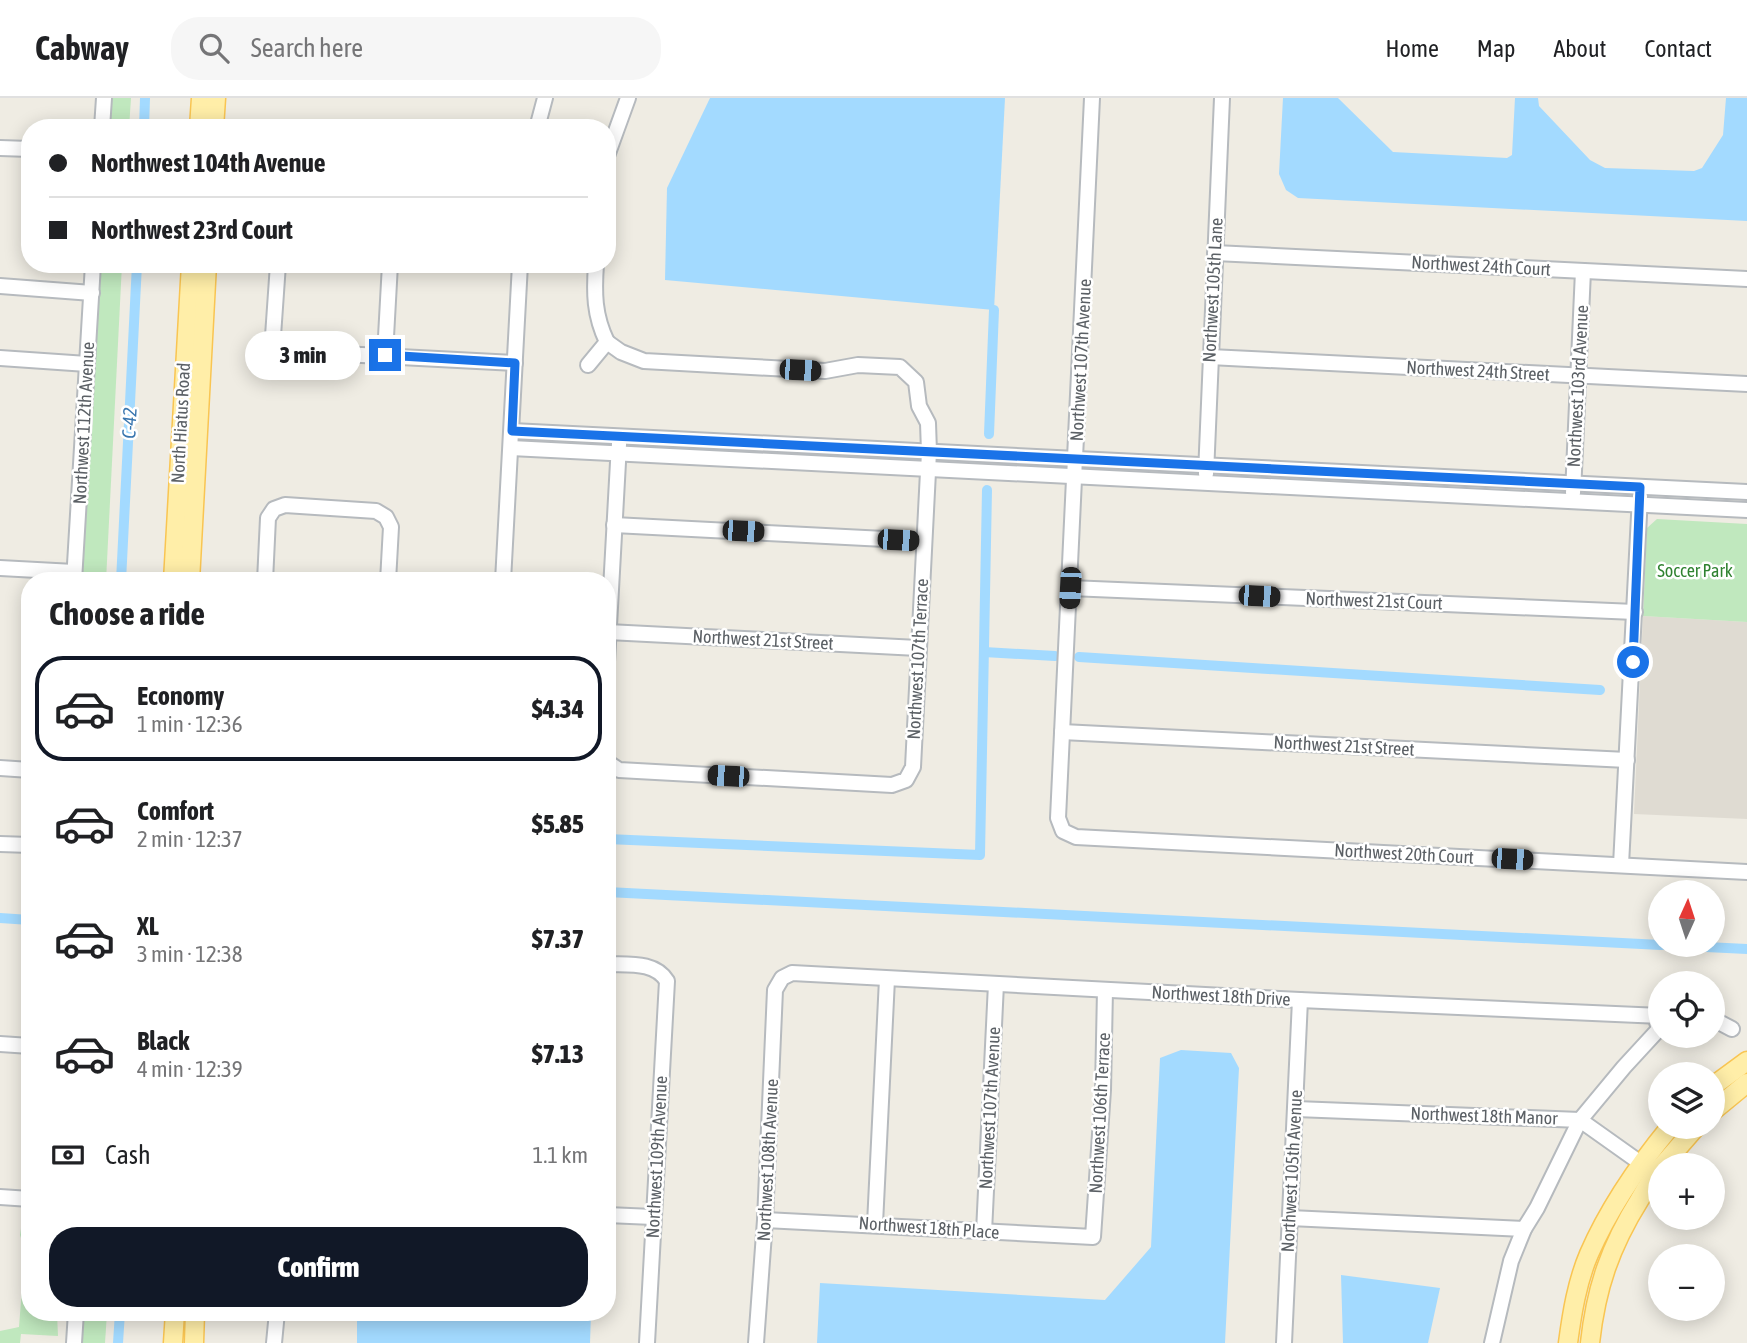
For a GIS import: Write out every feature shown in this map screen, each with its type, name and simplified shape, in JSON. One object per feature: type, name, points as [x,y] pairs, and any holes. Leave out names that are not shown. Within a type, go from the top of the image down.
[{"type":"main road","points":[[200,119],[201,98]]},
{"type":"main road","points":[[215,119],[216,98]]},
{"type":"main road","name":"North Hiatus Road","points":[[190,572],[188,446],[191,273]]},
{"type":"main road","name":"North Hiatus Road","points":[[174,572],[205,273]]},
{"type":"main road","points":[[1725,1078],[1747,1062]]},
{"type":"main road","points":[[1725,1101],[1747,1083]]},
{"type":"main road","points":[[1567,1343],[1588,1255],[1640,1163],[1660,1139]]},
{"type":"main road","points":[[1674,1153],[1686,1139]]},
{"type":"main road","points":[[1590,1343],[1598,1291],[1606,1262],[1626,1220],[1648,1187]]},
{"type":"main road","points":[[173,1343],[174,1321]]},
{"type":"main road","points":[[194,1343],[195,1321]]},
{"type":"street","points":[[103,119],[104,98]]},
{"type":"street","points":[[539,119],[545,98]]},
{"type":"street","points":[[616,131],[628,98]]},
{"type":"street","name":"Northwest 107th Avenue","points":[[1063,831],[1058,818],[1092,98]]},
{"type":"street","name":"Northwest 105th Lane","points":[[1205,482],[1222,98]]},
{"type":"street","points":[[0,148],[21,149]]},
{"type":"street","name":"Northwest 24th Court","points":[[1215,253],[1747,279]]},
{"type":"street","name":"Northwest 103rd Avenue","points":[[1572,501],[1583,271]]},
{"type":"street","name":"Northwest 112th Avenue","points":[[74,572],[93,273]]},
{"type":"street","points":[[278,273],[274,336],[276,346],[285,351],[515,363]]},
{"type":"street","points":[[385,355],[390,273]]},
{"type":"street","points":[[504,572],[520,273]]},
{"type":"street","points":[[588,365],[607,342],[598,324],[594,299],[595,273]]},
{"type":"street","points":[[0,286],[92,293]]},
{"type":"street","name":"Northwest 107th Terrace","points":[[607,342],[621,352],[644,361],[825,371],[858,365],[900,367],[916,382],[919,406],[928,423],[929,452],[913,767],[906,780],[892,785],[616,768]]},
{"type":"street","name":"Northwest 24th Street","points":[[1210,357],[1747,384]]},
{"type":"street","points":[[0,358],[87,364]]},
{"type":"street","points":[[512,431],[1747,492]]},
{"type":"street","points":[[611,572],[619,436]]},
{"type":"street","points":[[511,448],[1747,510]]},
{"type":"street","points":[[1622,865],[1640,487]]},
{"type":"street","points":[[265,572],[268,518],[274,509],[285,505],[376,511],[386,517],[391,527],[388,572]]},
{"type":"street","points":[[614,525],[924,541]]},
{"type":"street","points":[[0,568],[33,572]]},
{"type":"street","name":"Northwest 21st Court","points":[[1070,588],[1635,612]]},
{"type":"street","name":"Northwest 21st Street","points":[[616,632],[918,648]]},
{"type":"street","name":"Northwest 21st Street","points":[[1062,732],[1627,760]]},
{"type":"street","points":[[0,768],[21,769]]},
{"type":"street","name":"Northwest 20th Court","points":[[1063,831],[1076,837],[1747,872]]},
{"type":"street","points":[[0,844],[21,845]]},
{"type":"street","name":"Northwest 109th Avenue","points":[[616,965],[652,967],[662,972],[667,981],[647,1343]]},
{"type":"street","name":"Northwest 18th Drive","points":[[782,978],[792,973],[1648,1016]]},
{"type":"street","name":"Northwest 108th Avenue","points":[[756,1343],[765,1220],[775,990],[782,978]]},
{"type":"street","points":[[876,1224],[887,979]]},
{"type":"street","name":"Northwest 107th Avenue","points":[[984,1232],[996,984]]},
{"type":"street","name":"Northwest 106th Terrace","points":[[1093,1237],[1103,1090],[1105,990]]},
{"type":"street","name":"Northwest 105th Avenue","points":[[1284,1343],[1300,1000]]},
{"type":"street","points":[[1725,1025],[1732,1029]]},
{"type":"street","points":[[1492,1343],[1511,1261],[1580,1120],[1648,1041]]},
{"type":"street","points":[[0,1044],[21,1045]]},
{"type":"street","name":"Northwest 18th Manor","points":[[1296,1109],[1580,1120],[1640,1163],[1648,1165]]},
{"type":"street","points":[[0,1197],[21,1198]]},
{"type":"street","points":[[616,1215],[653,1217]]},
{"type":"street","points":[[1290,1218],[1524,1230]]},
{"type":"street","name":"Northwest 18th Place","points":[[765,1220],[1093,1237]]},
{"type":"street","points":[[74,1343],[75,1321]]},
{"type":"street","points":[[274,1343],[276,1321]]},
{"type":"shaded area","points":[[1643,616],[1747,622],[1747,819],[1634,814]]},
{"type":"green space","points":[[107,98],[131,98],[130,119],[106,119]]},
{"type":"green space","points":[[97,273],[122,273],[106,572],[81,572]]},
{"type":"green space","name":"Soccer Park","points":[[1657,519],[1747,524],[1747,622],[1643,616],[1647,528]]},
{"type":"green space","points":[[21,1301],[21,1321],[57,1321],[58,1336],[21,1334],[20,1343],[0,1343],[0,1331],[19,1327]]},
{"type":"green space","points":[[80,1321],[106,1321],[105,1343],[79,1343]]},
{"type":"water","points":[[710,98],[1005,98],[994,310],[665,280],[667,188]]},
{"type":"water","points":[[1283,98],[1338,98],[1393,152],[1507,158],[1512,155],[1515,98],[1538,98],[1539,106],[1590,160],[1605,168],[1694,171],[1702,168],[1723,135],[1726,98],[1747,98],[1747,221],[1298,198],[1286,190],[1279,174]]},
{"type":"water","points":[[1181,1050],[1231,1053],[1239,1068],[1225,1343],[817,1343],[820,1283],[1105,1300],[1151,1247],[1160,1058]]},
{"type":"water","points":[[1341,1275],[1440,1288],[1428,1343],[1343,1343]]},
{"type":"water","points":[[357,1321],[591,1321],[590,1343],[357,1343]]},
{"type":"waterway","name":"C-42","points":[[144,119],[145,98]]},
{"type":"waterway","name":"C-42","points":[[121,572],[137,273]]},
{"type":"waterway","points":[[989,434],[994,310]]},
{"type":"waterway","points":[[616,839],[980,855],[987,490]]},
{"type":"waterway","points":[[984,652],[1055,656]]},
{"type":"waterway","points":[[1079,657],[1600,690]]},
{"type":"waterway","points":[[616,892],[1648,944]]},
{"type":"waterway","points":[[0,918],[21,919]]},
{"type":"waterway","points":[[1726,948],[1747,949]]},
{"type":"waterway","name":"C-42","points":[[118,1343],[119,1321]]},
{"type":"route","points":[[385,355],[515,363],[512,431],[1640,487],[1633,662]]}]
